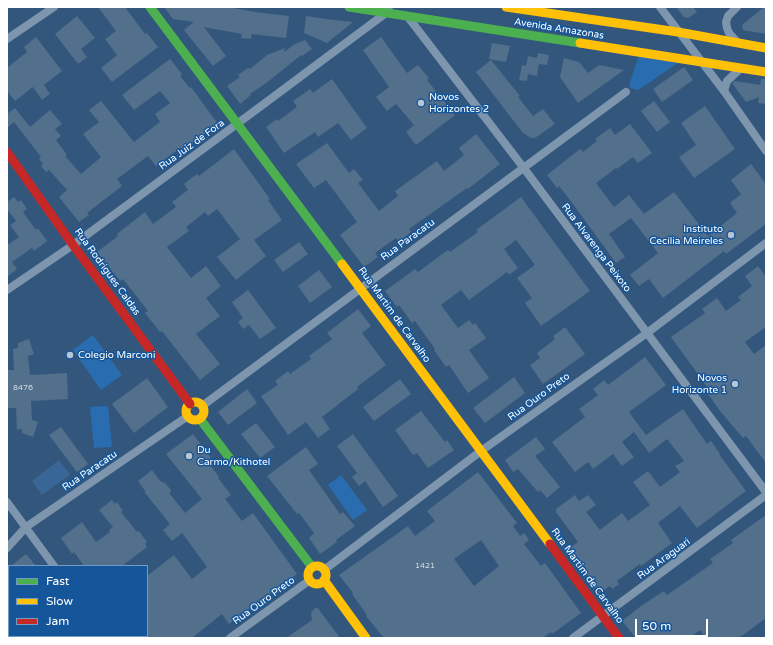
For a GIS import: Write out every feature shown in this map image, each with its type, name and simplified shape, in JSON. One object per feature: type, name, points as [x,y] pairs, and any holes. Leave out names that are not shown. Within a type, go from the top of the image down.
[{"type":"street","points":[[7,39],[54,7]]},
{"type":"street","name":"Rua Martim de Carvalho","points":[[150,7],[604,615],[619,638]]},
{"type":"street","name":"Avenida Amazonas","points":[[348,7],[388,10],[408,16],[766,72]]},
{"type":"street","name":"Avenida Amazonas","points":[[506,7],[678,32],[766,48]]},
{"type":"street","points":[[660,7],[724,91],[766,151]]},
{"type":"street","points":[[737,7],[728,16],[726,22],[727,28],[738,43]]},
{"type":"street","name":"Rua Juiz de Fora","points":[[7,290],[73,245],[238,124],[388,10]]},
{"type":"street","name":"Rua Alvarenga Peixoto","points":[[408,16],[766,492]]},
{"type":"street","points":[[724,91],[727,81],[740,69]]},
{"type":"street","name":"Rua Paracatu","points":[[202,406],[626,92]]},
{"type":"street","name":"Rua Rodrigues Caldas","points":[[7,152],[73,245],[190,404]]},
{"type":"street","name":"Rua Ouro Preto","points":[[324,570],[481,451],[647,332],[766,243]]},
{"type":"street","points":[[198,402],[202,406],[204,411],[200,419],[192,419],[188,416],[187,408],[190,404],[198,402]]},
{"type":"street","name":"Rua Paracatu","points":[[7,548],[26,527],[188,416]]},
{"type":"street","points":[[200,419],[312,567]]},
{"type":"street","name":"Rua Araguari","points":[[573,638],[766,496]]},
{"type":"street","points":[[7,502],[53,565]]},
{"type":"street","points":[[312,567],[320,566],[324,570],[326,575],[324,580]]},
{"type":"street","points":[[312,567],[309,572],[310,580],[316,583],[324,580]]},
{"type":"street","name":"Rua Ouro Preto","points":[[230,638],[310,580]]},
{"type":"street","points":[[324,580],[366,638]]},
{"type":"shaded area","points":[[639,56],[678,63],[638,90],[630,88],[630,82]]},
{"type":"shaded area","points":[[93,335],[122,375],[101,390],[73,350]]},
{"type":"shaded area","points":[[108,406],[112,447],[94,448],[90,407]]},
{"type":"shaded area","points":[[59,460],[70,475],[42,495],[32,481]]},
{"type":"shaded area","points":[[341,475],[367,510],[353,520],[328,485]]},
{"type":"building","points":[[98,7],[125,7],[145,34],[147,33],[158,47],[112,82],[101,68],[117,55],[105,39],[116,31]]},
{"type":"building","points":[[164,7],[228,7],[289,16],[286,38],[252,34],[251,39],[241,38],[242,34],[204,27],[226,56],[213,66],[184,30],[194,22],[173,19]]},
{"type":"building","points":[[676,7],[693,7],[697,12],[688,18],[684,17]]},
{"type":"building","points":[[766,7],[766,34],[743,30],[742,25]]},
{"type":"building","points":[[77,16],[95,38],[81,49],[87,57],[78,64],[55,34]]},
{"type":"building","points":[[306,16],[353,22],[327,43],[304,33]]},
{"type":"building","points":[[36,37],[62,71],[44,85],[50,94],[42,100],[33,87],[15,101],[7,91],[7,68],[27,52],[24,47]]},
{"type":"building","points":[[381,37],[407,73],[418,65],[429,78],[427,80],[455,115],[416,145],[406,132],[414,125],[396,104],[387,111],[376,97],[389,87],[363,50]]},
{"type":"building","points":[[305,40],[312,49],[302,56],[301,55],[269,81],[250,94],[251,95],[240,104],[227,86],[240,77],[238,75],[248,68],[250,69],[267,55],[285,48],[284,52],[295,44]]},
{"type":"building","points":[[492,43],[510,46],[506,62],[489,59]]},
{"type":"building","points":[[538,53],[549,55],[547,65],[539,64],[537,76],[528,74],[527,81],[519,80],[522,65],[526,66],[528,56],[537,58]]},
{"type":"building","points":[[564,58],[579,62],[588,73],[599,65],[624,70],[578,103],[560,77]]},
{"type":"building","points":[[170,59],[182,74],[180,76],[190,88],[191,87],[218,124],[182,151],[180,148],[156,166],[148,156],[117,179],[122,186],[87,213],[89,215],[79,222],[59,197],[67,190],[49,170],[46,172],[41,166],[43,164],[39,159],[41,157],[14,122],[7,128],[7,114],[15,108],[30,127],[50,110],[62,124],[55,129],[61,136],[56,140],[67,155],[65,156],[81,174],[101,157],[83,134],[99,122],[89,110],[101,101],[134,142],[160,122],[155,114],[170,103],[160,91],[134,110],[122,95]]},
{"type":"building","points":[[491,60],[520,96],[518,97],[533,116],[543,109],[555,124],[535,138],[531,138],[523,133],[476,72]]},
{"type":"building","points":[[684,67],[693,80],[662,102],[653,89]]},
{"type":"building","points":[[332,79],[367,128],[351,140],[338,123],[318,137],[315,132],[284,153],[266,127],[277,119],[278,121],[297,107],[293,101],[310,89],[313,93]]},
{"type":"building","points":[[761,79],[766,79],[766,104],[758,103],[759,97],[746,102],[732,83],[735,81],[760,85]]},
{"type":"building","points":[[654,101],[670,122],[657,132],[641,111]]},
{"type":"building","points":[[705,106],[735,149],[694,178],[679,157],[696,145],[681,123]]},
{"type":"building","points":[[630,124],[652,153],[638,163],[633,157],[596,183],[614,207],[629,195],[644,214],[674,192],[708,236],[737,213],[730,203],[741,194],[731,180],[751,164],[766,184],[766,224],[726,254],[724,251],[663,298],[649,279],[639,286],[630,275],[658,253],[631,218],[609,234],[625,257],[616,263],[570,200],[559,186],[557,188],[547,175],[580,149],[583,152],[597,141],[595,139],[610,128],[615,135]]},
{"type":"building","points":[[476,134],[500,164],[468,189],[467,188],[409,229],[411,232],[399,241],[396,238],[375,253],[378,257],[364,267],[340,235],[357,222],[326,180],[314,188],[296,164],[327,143],[349,173],[354,169],[363,180],[358,183],[379,211],[398,196],[395,191],[437,161],[444,171],[464,155],[459,148]]},
{"type":"building","points":[[234,149],[270,199],[268,200],[282,220],[254,240],[266,256],[236,280],[217,257],[240,239],[217,209],[208,216],[205,212],[186,227],[189,231],[167,247],[191,278],[206,266],[221,286],[206,298],[220,316],[196,334],[220,364],[200,380],[162,331],[160,332],[145,313],[148,311],[123,279],[120,281],[97,252],[145,212],[153,224],[176,207],[172,202],[188,190],[184,184],[197,174],[199,176]]},
{"type":"building","points":[[14,197],[18,202],[21,200],[27,209],[23,212],[36,230],[38,228],[47,241],[34,251],[32,248],[12,262],[17,269],[7,277],[7,245],[19,237],[10,225],[16,221],[7,209],[7,202]]},
{"type":"building","points":[[521,197],[590,291],[541,326],[525,303],[532,298],[517,278],[535,265],[516,240],[504,249],[518,268],[509,275],[507,272],[469,300],[461,290],[441,305],[458,328],[469,320],[473,325],[475,323],[486,338],[469,350],[489,378],[468,393],[449,365],[446,367],[415,321],[412,323],[399,305],[397,307],[385,291],[415,269],[418,272],[448,250],[450,252],[478,232],[476,230]]},
{"type":"building","points":[[299,242],[308,254],[283,272],[274,260]]},
{"type":"building","points":[[758,266],[766,277],[766,327],[745,342],[754,354],[766,345],[766,463],[746,436],[743,438],[720,411],[705,390],[708,388],[671,337],[705,313],[702,309],[717,298],[726,311],[741,300],[738,297],[752,286],[745,276]]},
{"type":"building","points":[[319,270],[332,287],[310,303],[298,286]]},
{"type":"building","points":[[248,290],[276,328],[260,339],[249,325],[243,329],[238,322],[243,318],[232,302]]},
{"type":"building","points":[[358,309],[371,326],[362,333],[386,365],[357,387],[358,389],[322,417],[330,429],[318,438],[306,422],[288,435],[261,396],[278,385],[275,381],[288,371],[290,374],[311,359],[309,356],[332,339],[327,333]]},
{"type":"building","points":[[565,327],[585,354],[543,384],[530,365],[540,358],[537,353],[555,339],[553,336]]},
{"type":"building","points":[[29,339],[34,354],[28,356],[30,375],[67,373],[68,399],[31,401],[32,420],[38,422],[33,437],[22,433],[22,429],[17,430],[16,408],[8,408],[7,392],[7,370],[14,370],[13,349],[18,348],[18,343]]},
{"type":"building","points":[[645,357],[666,385],[629,412],[646,435],[683,409],[707,444],[711,441],[746,491],[697,528],[680,506],[658,523],[672,543],[641,566],[640,564],[617,581],[619,584],[612,589],[610,586],[598,594],[590,583],[592,582],[567,550],[578,542],[556,512],[556,509],[575,495],[579,501],[588,495],[596,505],[586,512],[600,530],[622,513],[628,521],[650,505],[633,482],[648,471],[660,487],[680,472],[675,466],[684,461],[667,439],[649,453],[634,432],[622,442],[634,457],[622,466],[613,454],[593,469],[588,462],[575,472],[552,442],[585,417],[579,409],[598,395],[593,389],[604,380],[608,385]]},
{"type":"building","points":[[514,377],[525,393],[485,423],[473,408]]},
{"type":"building","points":[[147,378],[168,407],[134,433],[112,404]]},
{"type":"building","points":[[400,379],[411,394],[374,421],[363,407]]},
{"type":"building","points":[[247,389],[257,403],[228,425],[218,412]]},
{"type":"building","points":[[421,411],[445,442],[447,440],[454,450],[428,468],[417,453],[413,455],[395,430]]},
{"type":"building","points":[[256,423],[275,447],[260,458],[241,434]]},
{"type":"building","points":[[61,427],[88,464],[77,472],[49,435]]},
{"type":"building","points":[[193,434],[211,458],[207,461],[231,495],[225,499],[242,521],[253,513],[297,574],[229,624],[222,614],[192,638],[147,638],[148,575],[174,555],[192,579],[207,567],[182,533],[172,541],[163,530],[170,524],[145,493],[138,481],[152,470],[160,481],[165,483],[171,490],[170,494],[185,513],[202,499],[166,454]]},
{"type":"building","points":[[353,434],[398,496],[383,507],[365,481],[359,486],[352,477],[357,473],[337,446]]},
{"type":"building","points":[[536,437],[545,449],[535,456],[560,487],[547,498],[540,490],[538,492],[518,469],[513,472],[505,460]]},
{"type":"building","points":[[306,447],[318,464],[309,470],[340,514],[343,512],[355,526],[336,540],[337,542],[320,554],[309,538],[314,533],[267,476]]},
{"type":"building","points":[[478,472],[517,523],[513,526],[520,536],[524,533],[529,540],[524,544],[541,566],[545,563],[581,613],[552,634],[551,632],[543,638],[384,638],[366,616],[367,615],[352,594],[353,593],[339,575],[408,526],[415,536],[435,521],[427,511]],"holes":[[[481,540],[499,566],[474,586],[454,559]]]},
{"type":"building","points":[[112,500],[115,504],[117,502],[123,511],[121,512],[147,542],[145,544],[147,547],[123,565],[83,565],[74,552],[72,554],[61,538],[82,522],[96,542],[110,532],[109,530],[113,527],[99,510]]},
{"type":"building","points":[[766,515],[766,618],[739,638],[706,638],[700,630],[689,638],[636,638],[622,621],[664,591],[667,595],[713,563],[710,559],[733,543],[731,540]]},
{"type":"building","points":[[26,554],[35,565],[12,565]]},
{"type":"building","points":[[317,607],[340,638],[286,638],[312,620],[311,613]]},
{"type":"traffic: fast","points":[[150,7],[342,264]]},
{"type":"traffic: fast","points":[[349,7],[580,43]]},
{"type":"traffic: fast","points":[[200,419],[312,567]]},
{"type":"traffic: slow","points":[[506,7],[678,32],[766,48]]},
{"type":"traffic: slow","points":[[580,43],[766,72]]},
{"type":"traffic: slow","points":[[342,264],[550,544]]},
{"type":"traffic: slow","points":[[195,402],[201,405],[204,411],[201,417],[195,420],[189,417],[186,411],[189,405],[195,402]]},
{"type":"traffic: slow","points":[[317,566],[323,569],[326,575],[323,581],[317,584],[311,581],[308,575],[311,569],[317,566]]},
{"type":"traffic: slow","points":[[324,580],[366,638]]},
{"type":"traffic: jam","points":[[7,152],[73,245],[190,404]]},
{"type":"traffic: jam","points":[[550,544],[619,638]]},
{"type":"place","name":"Novos Horizontes 2","points":[[421,103]]},
{"type":"place","name":"Instituto Cecília Meireles","points":[[731,235]]},
{"type":"place","name":"Colegio Marconi","points":[[70,355]]},
{"type":"place","name":"Novos Horizonte 1","points":[[735,384]]},
{"type":"place","name":"Du Carmo/Kithotel","points":[[189,456]]}]
